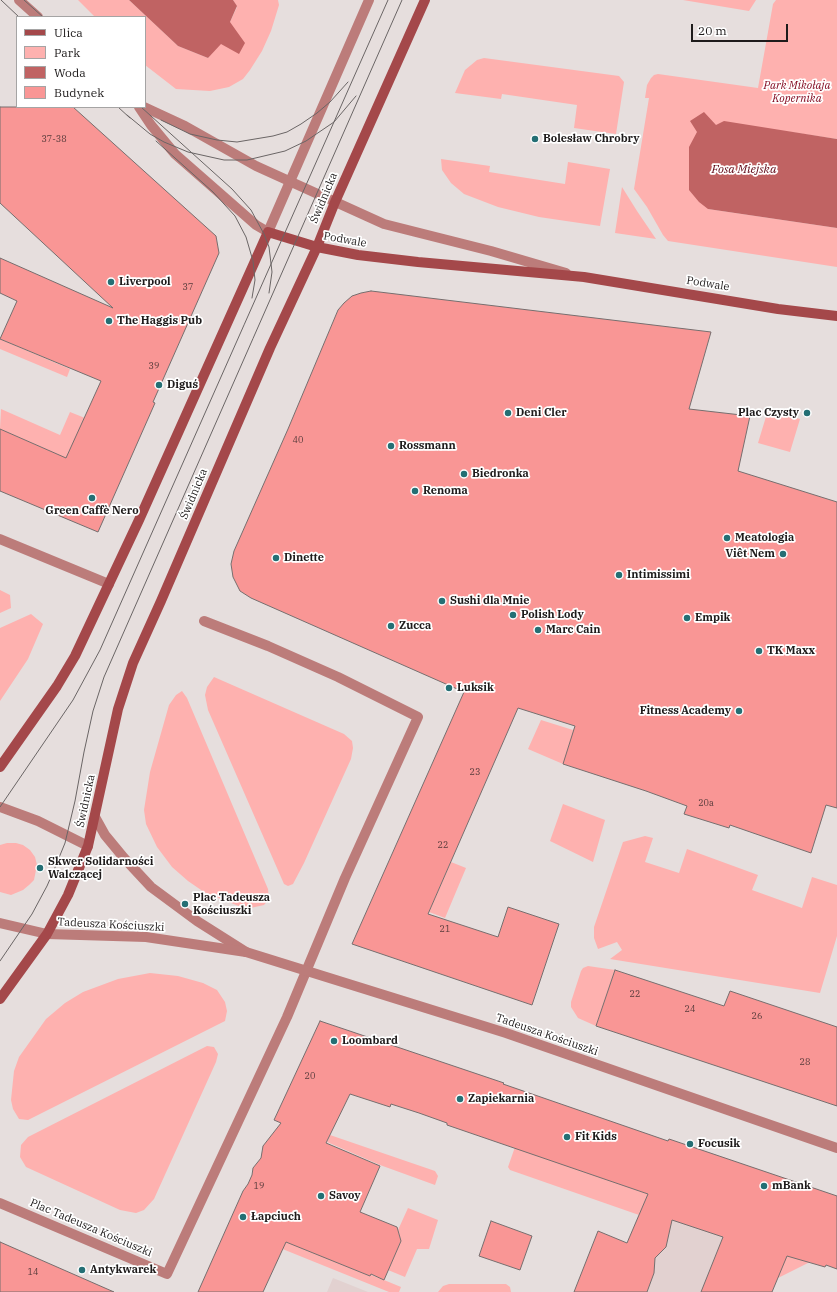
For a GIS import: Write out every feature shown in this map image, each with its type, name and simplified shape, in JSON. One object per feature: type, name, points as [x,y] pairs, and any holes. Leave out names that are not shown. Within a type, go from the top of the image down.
[{"type":"main road","name":"Świdnicka","points":[[0,999],[47,934],[68,895],[88,846],[117,716],[124,688],[133,663],[268,353],[317,247],[335,202],[424,0]]},
{"type":"main road","name":"Podwale","points":[[268,232],[317,247],[358,255],[576,276],[763,305],[778,309],[837,316]]},
{"type":"main road","points":[[0,767],[57,686],[75,656],[139,520],[268,232]]},
{"type":"street","points":[[19,0],[37,16]]},
{"type":"street","points":[[268,232],[369,0]]},
{"type":"street","name":"Podwale","points":[[140,108],[151,125],[175,154],[256,225],[268,232]]},
{"type":"street","name":"Podwale","points":[[146,108],[185,126],[256,166],[384,224],[491,251],[576,276]]},
{"type":"street","points":[[0,538],[109,584]]},
{"type":"street","name":"Plac Tadeusza Kościuszki","points":[[0,1203],[167,1274],[287,1017],[345,878],[418,717],[331,674],[268,646],[204,621]]},
{"type":"street","points":[[0,807],[38,821],[88,846]]},
{"type":"street","name":"Tadeusza Kościuszki","points":[[95,817],[110,841],[151,888],[197,921],[246,952]]},
{"type":"street","name":"Tadeusza Kościuszki","points":[[0,923],[47,934],[146,937],[246,952],[506,1033],[837,1148]]},
{"type":"shaded area","points":[[669,1139],[788,1180],[745,1292],[607,1292]]},
{"type":"shaded area","points":[[333,1278],[368,1292],[327,1292]]},
{"type":"green space","points":[[78,0],[129,0],[178,46],[208,58],[230,22],[237,7],[233,0],[278,0],[279,5],[271,31],[262,51],[243,79],[229,87],[210,91],[176,89],[146,66],[146,16],[94,16]]},
{"type":"green space","points":[[683,0],[756,0],[749,11]]},
{"type":"green space","name":"Park Mikołaja Kopernika","points":[[776,0],[837,0],[837,139],[790,132],[716,125],[697,132],[708,209],[837,228],[837,267],[668,241],[634,189],[649,98],[645,98],[647,85],[651,78],[658,74],[758,88],[773,4]]},
{"type":"green space","points":[[484,58],[619,76],[624,82],[616,134],[574,128],[577,105],[502,94],[501,99],[455,93],[465,70],[477,60]]},
{"type":"green space","points":[[441,159],[490,166],[489,172],[565,184],[568,162],[610,169],[600,226],[539,217],[498,207],[464,194],[451,183],[442,170]]},
{"type":"green space","points":[[622,187],[637,211],[656,239],[615,233]]},
{"type":"green space","points":[[0,339],[70,369],[67,377],[0,349]]},
{"type":"green space","points":[[1,409],[60,435],[70,412],[85,418],[70,464],[50,451],[0,429]]},
{"type":"green space","points":[[768,410],[800,419],[790,452],[758,443]]},
{"type":"green space","points":[[0,590],[10,595],[11,608],[0,613]]},
{"type":"green space","points":[[31,614],[43,624],[28,659],[0,701],[0,628]]},
{"type":"green space","points":[[214,677],[344,734],[352,741],[353,748],[351,759],[304,863],[293,884],[288,886],[284,884],[208,710],[205,695],[207,687]]},
{"type":"green space","points":[[182,691],[187,698],[268,889],[269,899],[264,905],[246,909],[204,892],[172,867],[157,847],[146,824],[144,810],[150,772],[169,705],[176,695]]},
{"type":"green space","points":[[541,720],[573,730],[575,726],[826,805],[820,825],[563,764],[528,749]]},
{"type":"green space","points":[[563,804],[605,820],[593,862],[550,841]]},
{"type":"green space","points":[[645,836],[653,838],[645,862],[679,873],[687,849],[758,875],[752,890],[802,908],[812,877],[837,885],[837,936],[820,993],[610,959],[622,950],[617,942],[598,949],[594,938],[594,927],[623,842]]},
{"type":"green space","points":[[7,843],[23,845],[30,850],[35,857],[37,865],[34,880],[23,890],[11,895],[0,892],[0,845]]},
{"type":"green space","points":[[451,862],[466,868],[445,918],[429,912]]},
{"type":"green space","points":[[588,966],[615,970],[596,1026],[578,1018],[571,1007],[571,1002],[581,971],[583,968]]},
{"type":"green space","points":[[150,973],[178,976],[203,983],[217,990],[225,1002],[227,1011],[225,1021],[28,1120],[19,1119],[13,1109],[11,1100],[14,1071],[19,1057],[46,1019],[65,1003],[83,992],[118,979]]},
{"type":"green space","points":[[207,1046],[214,1047],[218,1054],[216,1062],[154,1199],[144,1210],[136,1213],[120,1210],[26,1167],[20,1157],[21,1145],[28,1137]]},
{"type":"green space","points":[[330,1135],[435,1171],[438,1176],[435,1185],[380,1165],[327,1142]]},
{"type":"green space","points":[[515,1147],[648,1194],[639,1215],[510,1170],[508,1167]]},
{"type":"green space","points":[[408,1208],[438,1220],[429,1249],[417,1249],[405,1277],[388,1270],[401,1241],[398,1230]]},
{"type":"green space","points":[[283,1240],[370,1276],[371,1275],[401,1287],[399,1292],[389,1292],[280,1248]]},
{"type":"green space","points":[[767,1246],[810,1262],[778,1278]]},
{"type":"green space","points":[[449,1284],[506,1284],[510,1287],[511,1292],[438,1292],[443,1286]]},
{"type":"water","points":[[129,0],[233,0],[237,6],[230,22],[245,43],[239,54],[221,44],[208,58],[178,46]]},
{"type":"water","name":"Fosa Miejska","points":[[704,112],[716,125],[724,121],[837,139],[837,228],[708,209],[699,202],[689,190],[689,147],[697,132],[690,121]]},
{"type":"building","points":[[0,107],[74,108],[216,236],[219,253],[153,402],[155,403],[98,532],[0,491],[0,429],[66,458],[101,381],[0,339],[17,301],[0,293],[0,258],[113,308],[0,203]]},
{"type":"building","points":[[371,291],[711,332],[689,409],[750,416],[738,471],[837,502],[837,808],[826,805],[811,853],[730,825],[729,828],[684,814],[687,806],[563,764],[575,726],[518,708],[428,914],[498,937],[508,907],[559,924],[532,1005],[352,944],[464,692],[251,598],[240,591],[233,577],[231,564],[234,551],[288,429],[338,310],[352,296]]},
{"type":"building","points":[[615,970],[724,1006],[730,991],[837,1027],[837,1106],[596,1026]]},
{"type":"building","points":[[320,1021],[504,1083],[503,1084],[668,1141],[669,1139],[837,1196],[837,1269],[787,1256],[772,1292],[701,1292],[723,1237],[672,1220],[666,1247],[655,1258],[654,1273],[647,1292],[574,1292],[598,1231],[627,1243],[648,1194],[447,1125],[447,1123],[419,1113],[391,1104],[390,1107],[350,1094],[326,1143],[380,1166],[360,1212],[397,1227],[401,1241],[384,1280],[371,1274],[370,1276],[286,1242],[263,1292],[198,1292],[243,1191],[252,1175],[253,1168],[261,1158],[263,1146],[281,1123],[274,1120]]},
{"type":"building","points":[[491,1221],[532,1236],[520,1270],[479,1256]]},
{"type":"building","points":[[0,1242],[114,1292],[0,1292]]},
{"type":"tram line","points":[[1,0],[18,16]]},
{"type":"tram line","points":[[24,0],[42,16]]},
{"type":"tram line","points":[[0,807],[73,700],[100,650],[388,0]]},
{"type":"tram line","points":[[0,961],[32,914],[54,870],[65,843],[93,711],[104,677],[402,0]]},
{"type":"tram line","points":[[161,120],[190,134],[217,140],[237,142],[273,136],[287,132],[317,113],[330,102],[348,82]]},
{"type":"tram line","points":[[127,115],[150,134],[164,142],[188,152],[224,160],[247,160],[285,151],[306,141],[334,122],[356,96]]},
{"type":"tram line","points":[[119,108],[130,118]]},
{"type":"tram line","points":[[142,108],[232,189],[251,210],[269,247],[272,272],[269,293]]},
{"type":"tram line","points":[[156,141],[213,192],[235,216],[246,237],[253,261],[255,280],[252,298]]},
{"type":"place","name":"Bolesław Chrobry","points":[[535,139]]},
{"type":"place","name":"Liverpool","points":[[111,282]]},
{"type":"place","name":"The Haggis Pub","points":[[109,321]]},
{"type":"place","name":"Diguś","points":[[159,385]]},
{"type":"place","name":"Deni Cler","points":[[508,413]]},
{"type":"place","name":"Plac Czysty","points":[[807,413]]},
{"type":"place","name":"Rossmann","points":[[391,446]]},
{"type":"place","name":"Biedronka","points":[[464,474]]},
{"type":"place","name":"Renoma","points":[[415,491]]},
{"type":"place","name":"Green Caffè Nero","points":[[92,498]]},
{"type":"place","name":"Meatologia","points":[[727,538]]},
{"type":"place","name":"Viêt Nem","points":[[783,554]]},
{"type":"place","name":"Dinette","points":[[276,558]]},
{"type":"place","name":"Intimissimi","points":[[619,575]]},
{"type":"place","name":"Sushi dla Mnie","points":[[442,601]]},
{"type":"place","name":"Polish Lody","points":[[513,615]]},
{"type":"place","name":"Empik","points":[[687,618]]},
{"type":"place","name":"Zucca","points":[[391,626]]},
{"type":"place","name":"Marc Cain","points":[[538,630]]},
{"type":"place","name":"TK Maxx","points":[[759,651]]},
{"type":"place","name":"Luksik","points":[[449,688]]},
{"type":"place","name":"Fitness Academy","points":[[739,711]]},
{"type":"place","name":"Skwer Solidarności Walczącej","points":[[40,868]]},
{"type":"place","name":"Plac Tadeusza Kościuszki","points":[[185,904]]},
{"type":"place","name":"Loombard","points":[[334,1041]]},
{"type":"place","name":"Zapiekarnia","points":[[460,1099]]},
{"type":"place","name":"Fit Kids","points":[[567,1137]]},
{"type":"place","name":"Focusik","points":[[690,1144]]},
{"type":"place","name":"mBank","points":[[764,1186]]},
{"type":"place","name":"Savoy","points":[[321,1196]]},
{"type":"place","name":"Łapciuch","points":[[243,1217]]},
{"type":"place","name":"Antykwarek","points":[[82,1270]]}]
